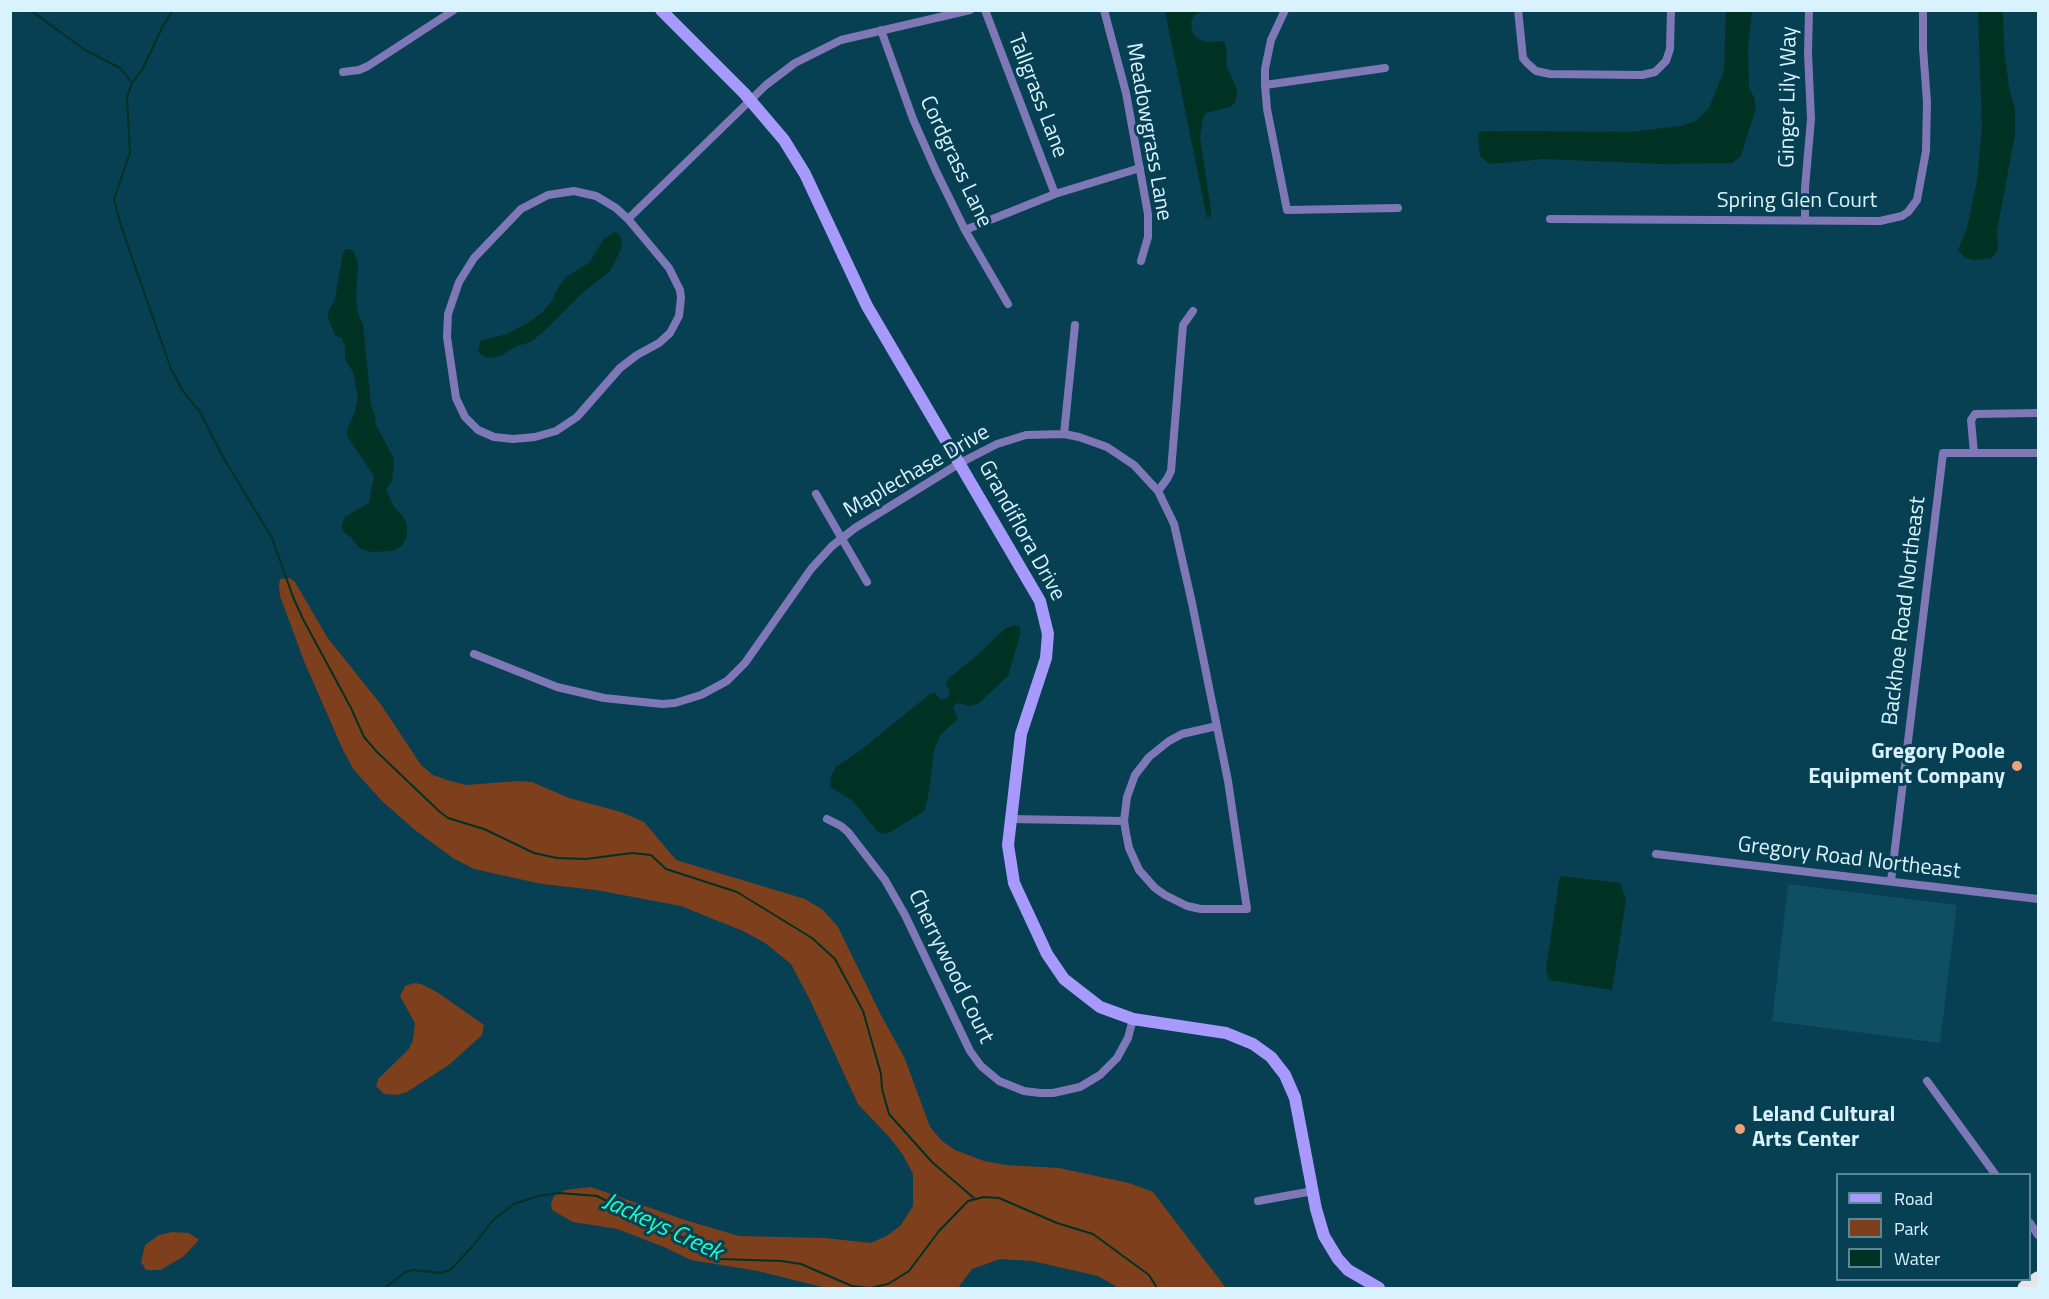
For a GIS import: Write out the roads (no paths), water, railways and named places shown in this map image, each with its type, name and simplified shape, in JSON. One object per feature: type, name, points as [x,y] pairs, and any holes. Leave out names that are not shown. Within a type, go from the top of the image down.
[{"type":"highway","points":[[2025,1288],[2038,1279]]},
{"type":"street","points":[[343,72],[368,66],[454,10]]},
{"type":"street","name":"Grandiflora Drive","points":[[661,10],[751,99],[774,126],[796,159],[867,306],[1036,592],[1048,634],[1046,658],[1021,735],[1008,845],[1014,882],[1052,961],[1064,979],[1087,999],[1107,1010],[1133,1019],[1226,1033],[1253,1044],[1271,1058],[1285,1075],[1295,1098],[1319,1222],[1331,1249],[1348,1269],[1374,1288]]},
{"type":"street","points":[[628,219],[751,99],[781,73],[809,54],[841,40],[970,10]]},
{"type":"street","name":"Tallgrass Lane","points":[[985,10],[1055,194]]},
{"type":"street","name":"Meadowgrass Lane","points":[[1104,10],[1126,93],[1149,225],[1141,261]]},
{"type":"street","points":[[1286,10],[1271,40],[1265,69],[1265,85],[1267,109],[1287,210],[1398,208]]},
{"type":"street","points":[[1518,10],[1523,58],[1536,71],[1550,74],[1642,75],[1655,72],[1666,61],[1670,49],[1671,10]]},
{"type":"street","name":"Ginger Lily Way","points":[[1805,220],[1805,188],[1811,119],[1809,10]]},
{"type":"street","name":"Spring Glen Court","points":[[1550,219],[1887,221],[1908,212],[1917,200],[1923,174],[1927,136],[1923,10]]},
{"type":"street","name":"Cordgrass Lane","points":[[881,30],[913,119],[936,171],[965,230],[1008,304]]},
{"type":"street","points":[[1265,85],[1385,68]]},
{"type":"street","points":[[965,230],[1055,194],[1140,168]]},
{"type":"street","points":[[574,191],[596,196],[616,208],[628,219],[669,268],[680,290],[681,306],[675,326],[659,343],[620,368],[581,413],[556,431],[535,437],[513,439],[494,437],[478,430],[465,417],[456,398],[446,326],[453,297],[474,258],[520,209],[548,195],[574,191]]},
{"type":"street","points":[[1158,491],[1171,471],[1184,325],[1192,311]]},
{"type":"street","points":[[1064,434],[1075,325]]},
{"type":"street","points":[[2038,413],[1975,414],[1971,420],[1974,453],[2038,453]]},
{"type":"street","name":"Maplechase Drive","points":[[474,654],[557,687],[585,695],[649,704],[689,700],[715,688],[736,673],[754,652],[821,557],[865,520],[988,448],[1011,439],[1039,434],[1064,434],[1095,442],[1134,465],[1158,491],[1174,524],[1228,781],[1247,909],[1201,909],[1187,906],[1165,895],[1146,879],[1134,860],[1127,841],[1124,821]]},
{"type":"street","name":"Backhoe Road Northeast","points":[[1891,881],[1942,453],[1974,453]]},
{"type":"street","points":[[816,494],[867,582]]},
{"type":"street","points":[[1010,819],[1124,821],[1130,786],[1149,757],[1163,744],[1182,734],[1216,726]]},
{"type":"street","name":"Cherrywood Court","points":[[827,819],[848,832],[885,880],[905,915],[970,1051],[981,1066],[999,1081],[1024,1091],[1040,1093],[1053,1093],[1080,1087],[1100,1075],[1117,1058],[1128,1038],[1133,1019]]},
{"type":"street","name":"Gregory Road Northeast","points":[[1656,854],[2038,899]]},
{"type":"street","points":[[1927,1081],[1994,1173]]},
{"type":"street","points":[[1258,1201],[1313,1191]]},
{"type":"water","points":[[1165,11],[1204,11],[1194,15],[1191,22],[1193,34],[1207,42],[1224,41],[1227,52],[1226,65],[1236,87],[1235,102],[1230,107],[1206,113],[1203,118],[1200,137],[1211,211],[1211,216],[1207,218]]},
{"type":"water","points":[[1726,11],[1752,11],[1748,48],[1749,88],[1756,107],[1741,156],[1732,163],[1666,164],[1543,159],[1490,164],[1480,156],[1478,135],[1481,131],[1629,132],[1681,126],[1696,121],[1709,108],[1724,71]]},
{"type":"water","points":[[1978,11],[2003,11],[2004,48],[2009,88],[2015,108],[2015,134],[1997,231],[1998,250],[1992,258],[1975,260],[1965,258],[1958,250],[1967,228],[1977,181],[1982,128]]},
{"type":"water","points":[[614,232],[619,234],[622,241],[621,249],[610,271],[581,294],[544,331],[531,342],[517,346],[502,355],[492,358],[485,357],[478,352],[480,341],[507,334],[542,313],[566,277],[589,263],[604,239]]},
{"type":"water","points":[[346,249],[354,252],[358,264],[356,296],[358,314],[363,324],[371,405],[376,425],[394,459],[392,481],[386,489],[394,507],[403,516],[407,525],[407,536],[402,546],[393,551],[370,552],[359,548],[351,537],[344,533],[342,525],[345,517],[369,503],[374,476],[347,436],[358,397],[353,372],[345,360],[342,338],[335,335],[328,318],[328,312],[335,299],[343,253]]},
{"type":"water","points":[[1016,625],[1020,627],[1020,635],[1008,676],[979,703],[971,706],[956,703],[953,708],[958,719],[940,735],[934,751],[925,810],[891,832],[885,834],[878,832],[852,800],[830,787],[831,776],[836,767],[930,694],[935,693],[940,699],[947,699],[950,693],[946,684],[949,678],[1006,628]]},
{"type":"water","points":[[1560,876],[1620,883],[1626,899],[1612,990],[1549,980],[1546,968]]},
{"type":"waterway","points":[[30,10],[85,50],[120,68],[132,83]]},
{"type":"waterway","points":[[173,10],[142,70],[132,83],[127,97],[130,153],[114,199],[121,226],[171,369],[183,391],[200,412],[223,457],[272,538],[303,619],[364,737],[448,818],[484,829],[534,853],[557,858],[586,859],[632,853],[651,855],[666,869],[737,892],[812,938],[835,959],[863,1011],[881,1074],[882,1089],[889,1114],[932,1162],[975,1199]]},
{"type":"waterway","name":"Jackeys Creek","points":[[385,1288],[405,1272],[413,1270],[441,1273],[450,1270],[493,1220],[514,1204],[538,1196],[559,1193],[597,1196],[657,1227],[684,1238],[720,1259],[801,1264],[852,1286],[870,1288],[888,1284],[909,1271],[939,1231],[968,1201],[984,1197],[999,1198],[1057,1223],[1093,1234],[1149,1275],[1157,1288]]},
{"type":"place","name":"Gregory Poole Equipment Company","points":[[2017,766]]},
{"type":"place","name":"Leland Cultural Arts Center","points":[[1740,1129]]}]
